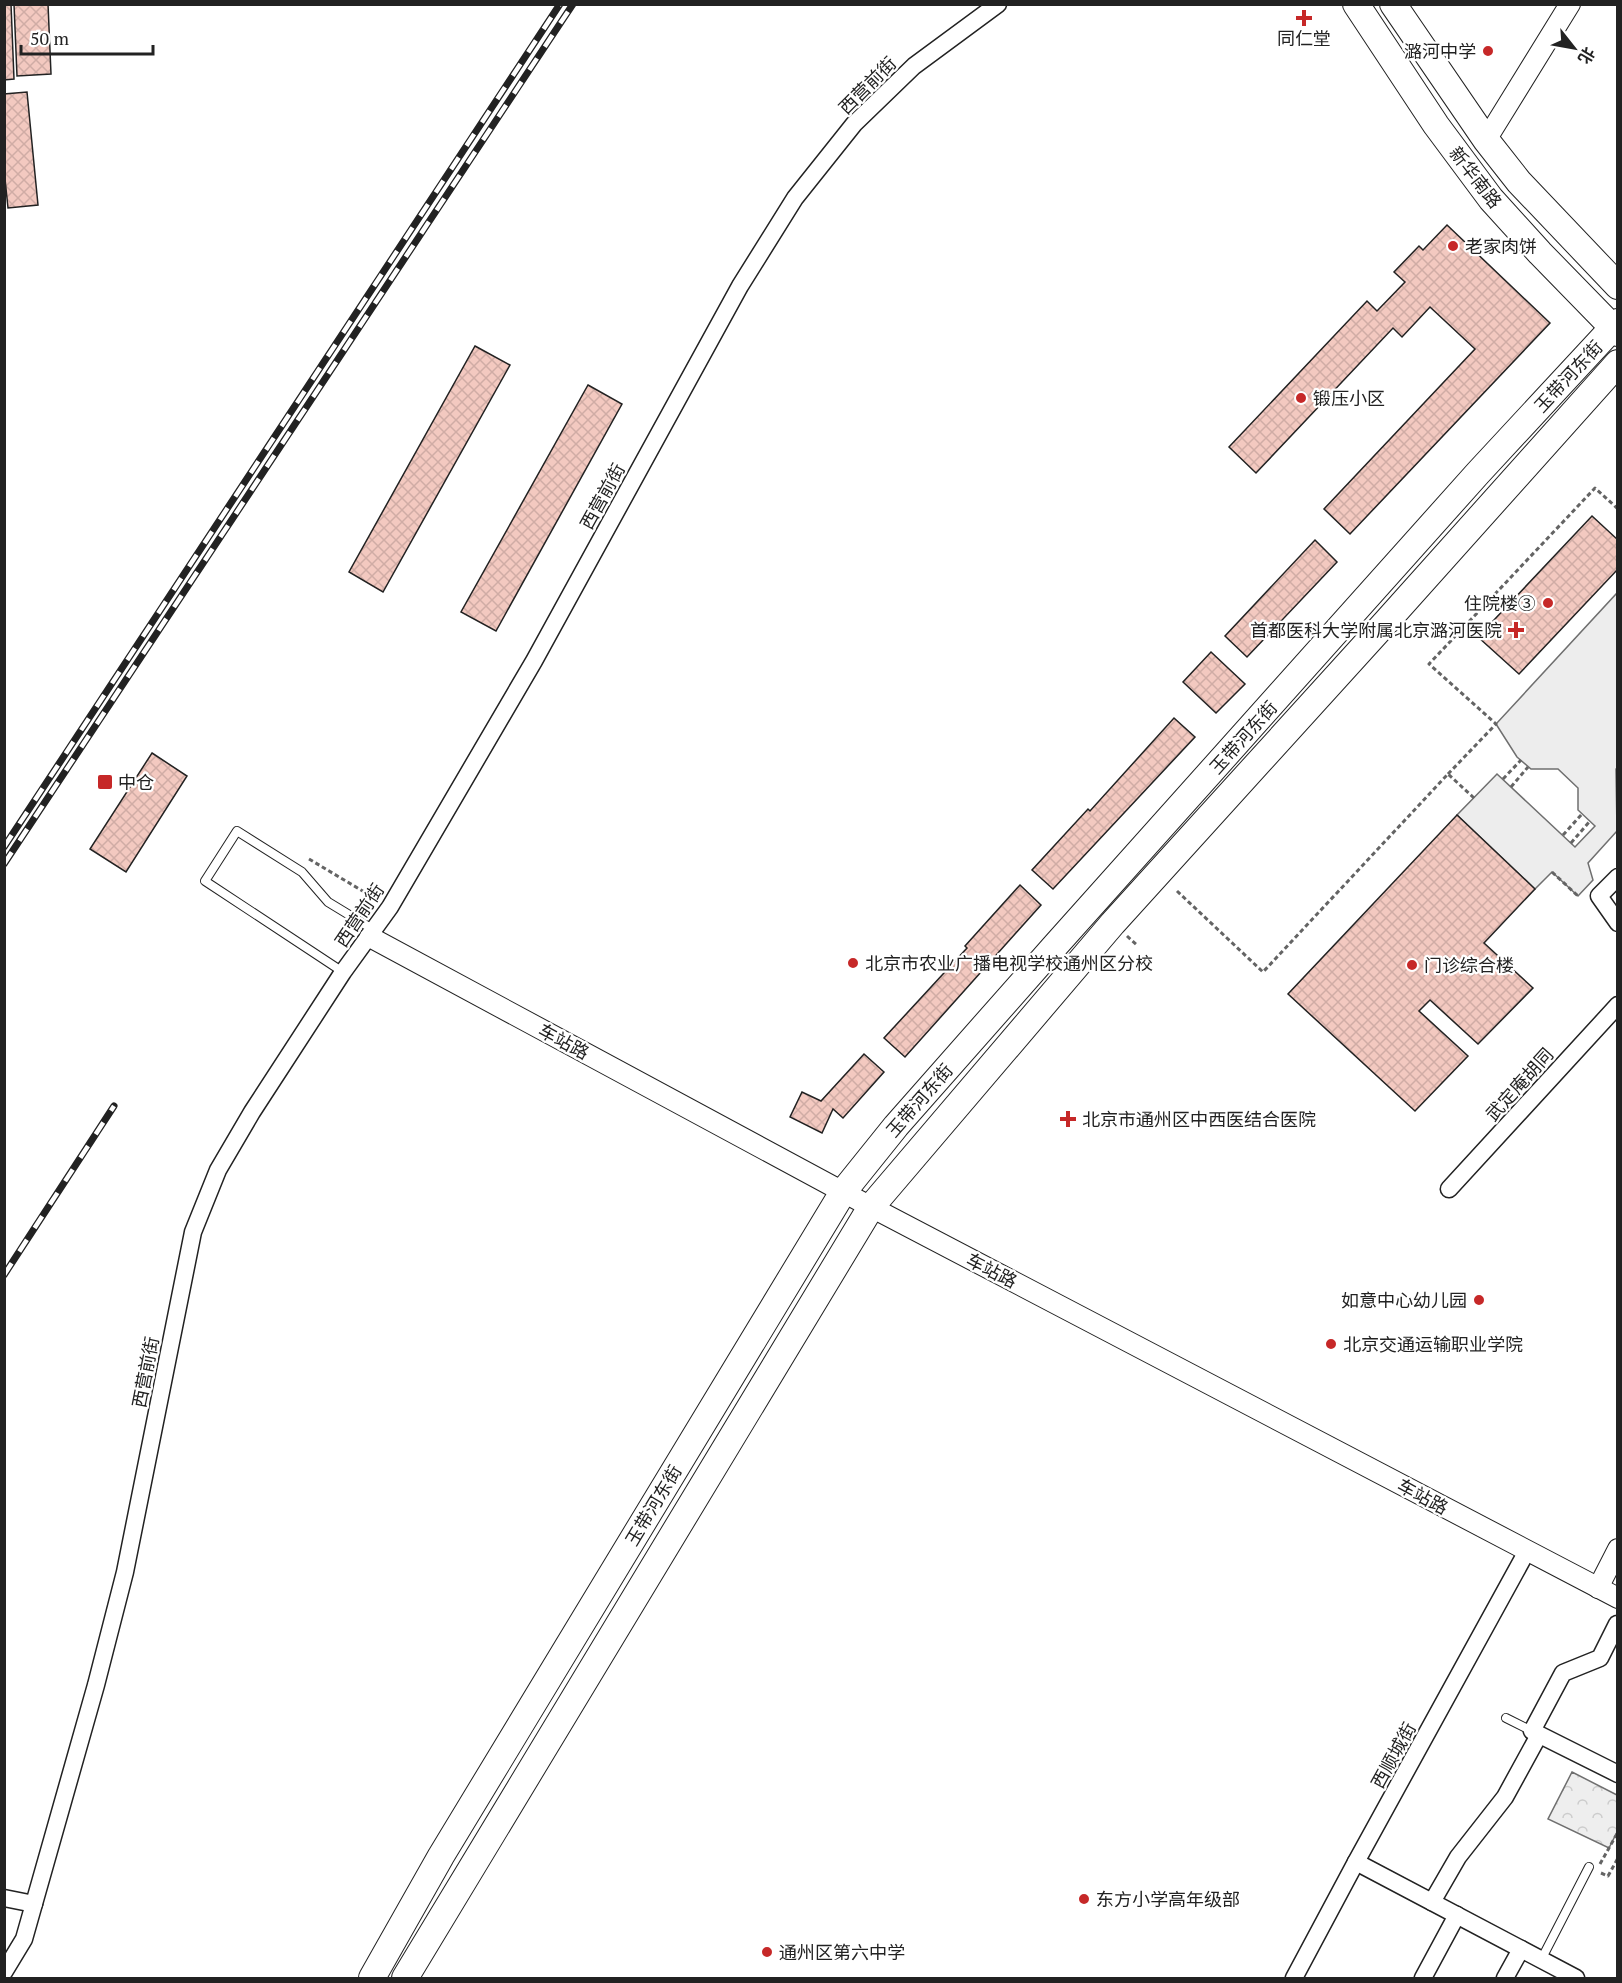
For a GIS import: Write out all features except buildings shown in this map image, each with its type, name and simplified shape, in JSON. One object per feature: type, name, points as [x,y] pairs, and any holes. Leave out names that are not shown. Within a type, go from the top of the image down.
[{"type":"main road","name":"新华南路","points":[[1356,4],[1436,125],[1491,199],[1616,328]]},
{"type":"main road","name":"新华南路","points":[[1393,4],[1486,140],[1533,197],[1617,286]]},
{"type":"main road","name":"玉带河东街","points":[[372,1978],[441,1856],[843,1192],[896,1126],[1046,956],[1479,473],[1616,328]]},
{"type":"main road","name":"玉带河东街","points":[[405,1978],[871,1207],[1113,923],[1617,363]]},
{"type":"street","name":"西营前街","points":[[4,1972],[24,1938],[96,1685],[125,1572],[193,1232],[218,1170],[252,1112],[343,972],[390,907],[534,661],[740,286],[795,198],[854,124],[914,66],[998,4]]},
{"type":"street","points":[[1486,140],[1570,4]]},
{"type":"street","points":[[1617,877],[1599,896],[1617,923]]},
{"type":"street","name":"车站路","points":[[372,933],[871,1207],[1617,1598]]},
{"type":"street","name":"武定庵胡同","points":[[1449,1189],[1617,1005]]},
{"type":"street","points":[[1598,1588],[1617,1549]]},
{"type":"street","name":"西顺城街","points":[[1294,1978],[1527,1551]]},
{"type":"street","points":[[1432,1902],[1458,1857],[1505,1797],[1563,1673],[1600,1658],[1617,1624]]},
{"type":"street","points":[[1535,1733],[1617,1774]]},
{"type":"street","points":[[1356,1862],[1576,1978]]},
{"type":"street","points":[[4,1898],[34,1904]]},
{"type":"street","points":[[1423,1978],[1457,1916]]},
{"type":"street","points":[[1505,1978],[1521,1949]]},
{"type":"lane","points":[[343,972],[205,881],[237,831],[302,872],[328,902],[372,933]]},
{"type":"lane","points":[[1506,1718],[1535,1733]]},
{"type":"lane","points":[[1541,1960],[1593,1869]]},
{"type":"path","points":[[1177,891],[1263,972],[1496,724],[1429,664],[1595,488],[1617,509]]},
{"type":"path","points":[[1503,779],[1521,760]]},
{"type":"path","points":[[1510,786],[1528,766]]},
{"type":"path","points":[[1448,774],[1474,798]]},
{"type":"path","points":[[1563,835],[1582,814]]},
{"type":"path","points":[[1571,843],[1590,821]]},
{"type":"path","points":[[1552,872],[1578,896]]},
{"type":"path","points":[[1593,1869],[1617,1832]]},
{"type":"path","points":[[1608,1876],[1617,1858]]},
{"type":"green space","points":[[1572,1772],[1617,1795],[1617,1832],[1609,1848],[1548,1819]]},
{"type":"shaded area","points":[[1617,593],[1617,831],[1588,863],[1593,880],[1578,896],[1552,872],[1535,889],[1457,815],[1497,774],[1575,847],[1595,826],[1578,810],[1578,788],[1558,769],[1531,769],[1517,757],[1496,724]]},
{"type":"railway","points":[[4,847],[560,4]]},
{"type":"railway","points":[[4,864],[573,4]]},
{"type":"railway","points":[[4,1275],[114,1106]]},
{"type":"place","name":"同仁堂","points":[[1304,18]]},
{"type":"place","name":"潞河中学","points":[[1488,51]]},
{"type":"place","name":"老家肉饼","points":[[1453,246]]},
{"type":"place","name":"锻压小区","points":[[1301,398]]},
{"type":"place","name":"住院楼③","points":[[1548,603]]},
{"type":"place","name":"首都医科大学附属北京潞河医院","points":[[1516,630]]},
{"type":"place","name":"中仓","points":[[105,782]]},
{"type":"place","name":"北京市农业广播电视学校通州区分校","points":[[853,963]]},
{"type":"place","name":"门诊综合楼","points":[[1412,965]]},
{"type":"place","name":"北京市通州区中西医结合医院","points":[[1068,1119]]},
{"type":"place","name":"如意中心幼儿园","points":[[1479,1300]]},
{"type":"place","name":"北京交通运输职业学院","points":[[1331,1344]]},
{"type":"place","name":"东方小学高年级部","points":[[1084,1899]]},
{"type":"place","name":"通州区第六中学","points":[[767,1952]]}]
